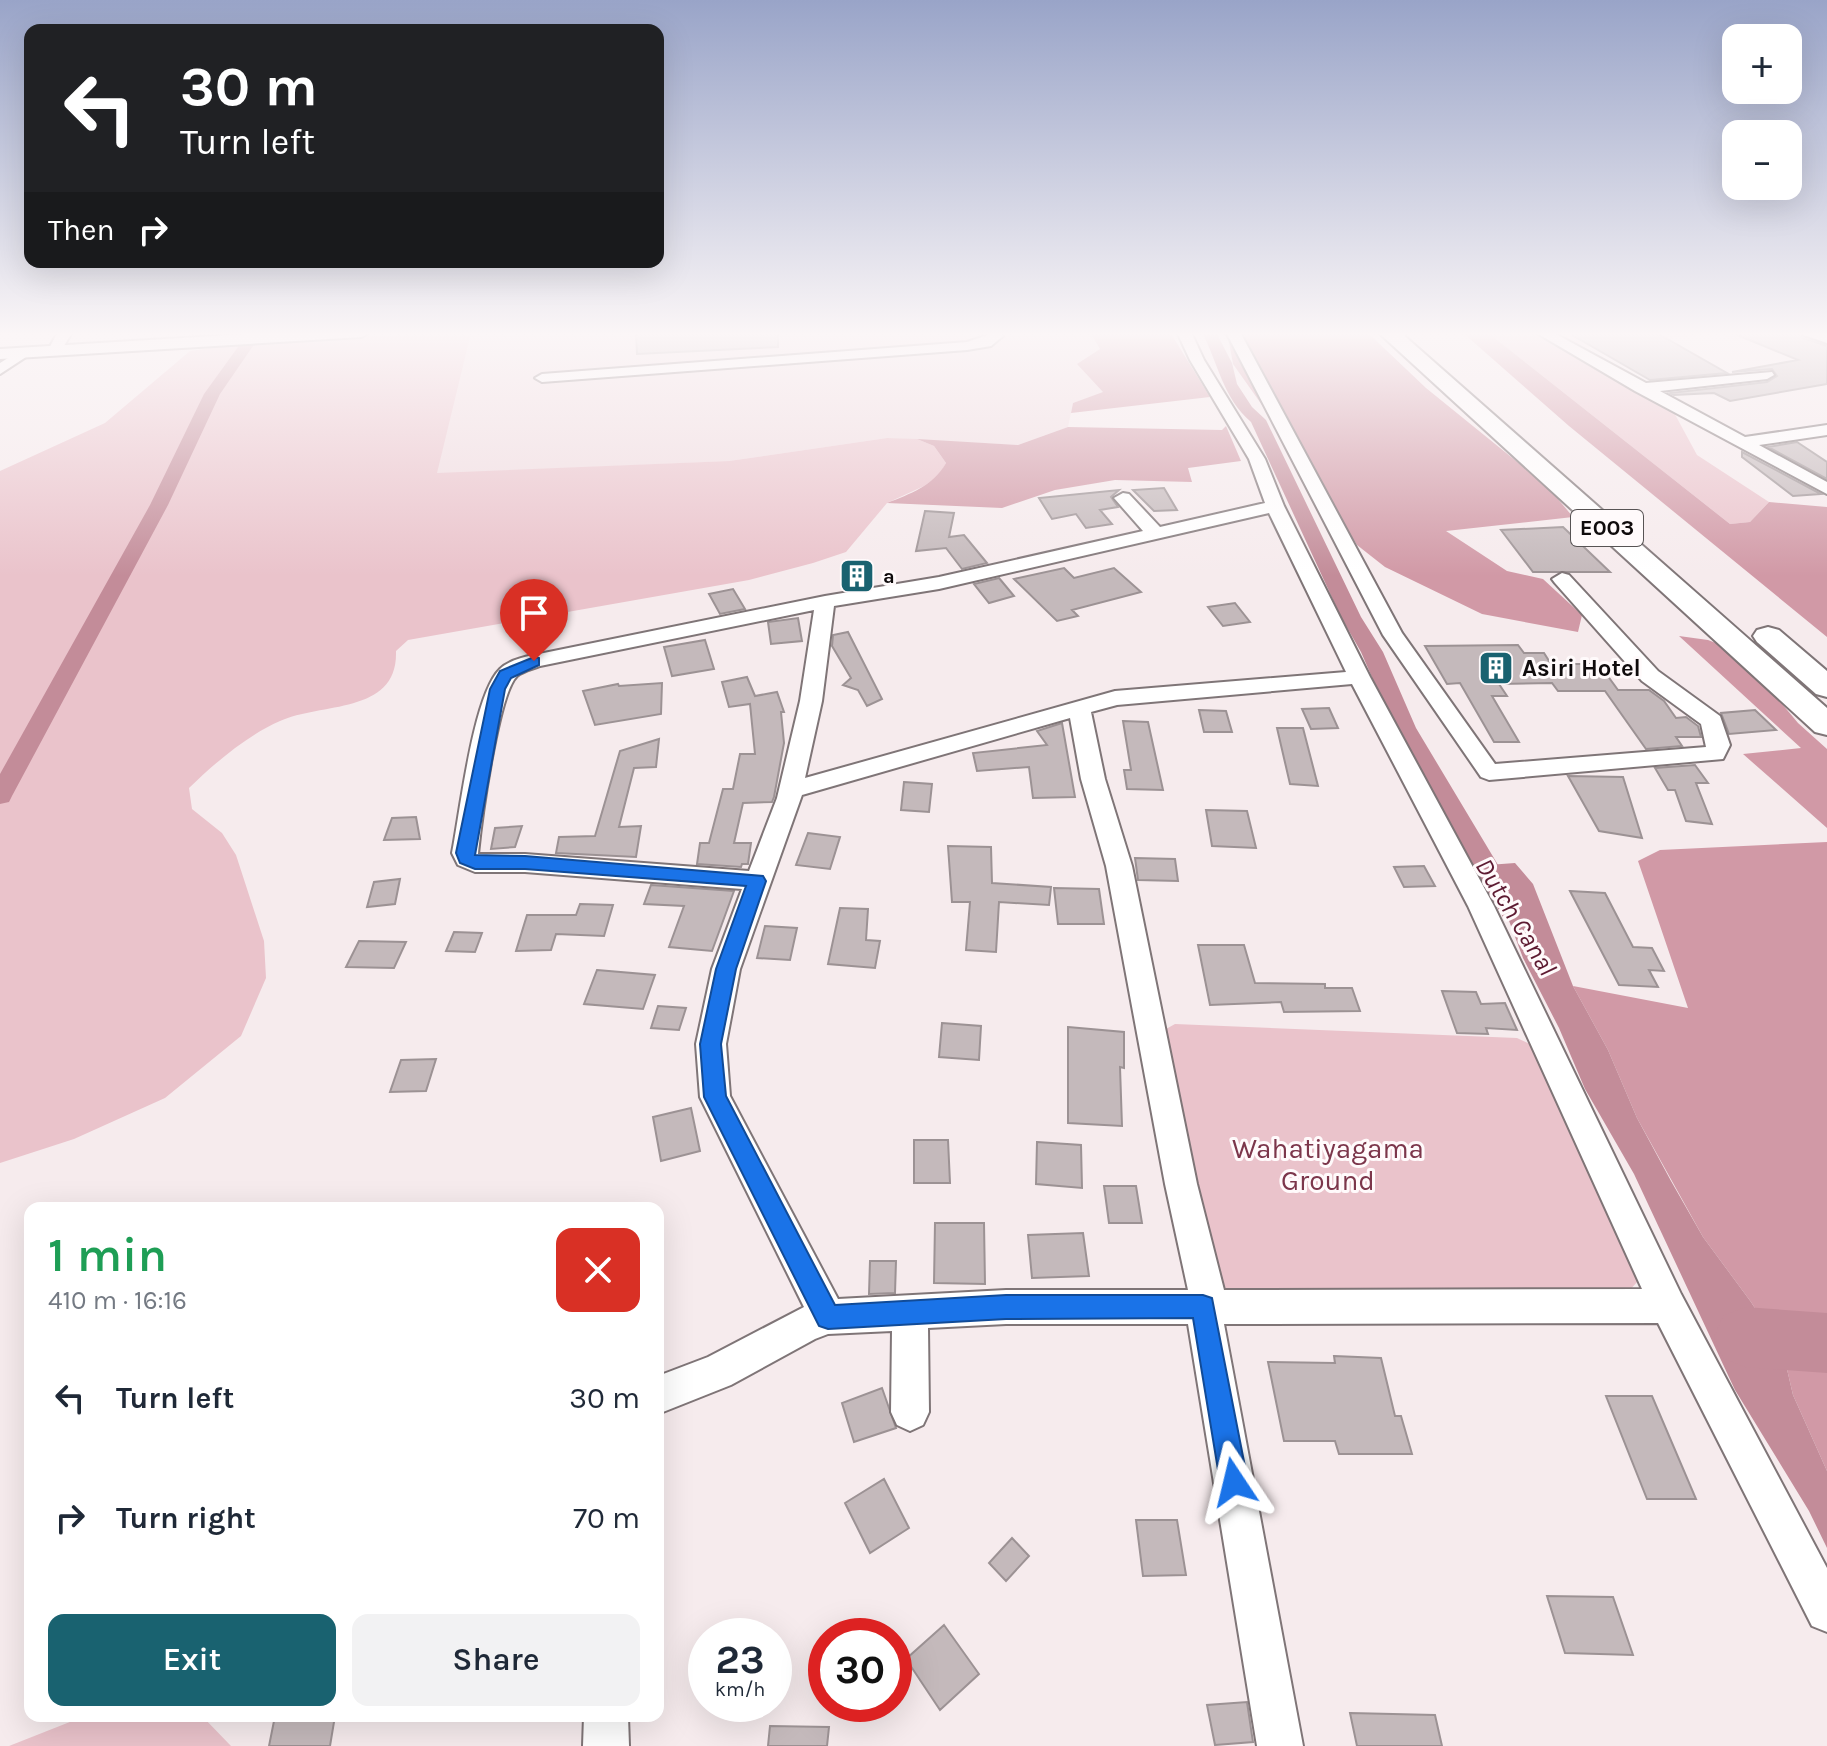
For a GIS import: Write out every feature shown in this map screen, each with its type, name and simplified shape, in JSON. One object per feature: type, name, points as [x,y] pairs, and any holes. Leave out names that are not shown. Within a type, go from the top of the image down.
[{"type":"highway","name":"E003","points":[[1479,413],[1827,725]]},
{"type":"highway","name":"E003","points":[[1506,413],[1707,584]]},
{"type":"highway","points":[[1750,620],[1827,687]]},
{"type":"street","points":[[1231,413],[1257,459],[1275,506],[1359,677],[1481,906],[1668,1306],[1827,1611]]},
{"type":"street","points":[[1274,413],[1393,635],[1415,661],[1462,738],[1489,772],[1715,754],[1718,745],[1712,721],[1650,676],[1562,579]]},
{"type":"street","points":[[1686,413],[1827,489]]},
{"type":"street","points":[[1740,443],[1827,430]]},
{"type":"street","points":[[1123,498],[1155,533]]},
{"type":"street","points":[[757,881],[525,863],[475,863],[467,859],[466,845],[497,689],[506,675],[534,661],[825,602],[939,583],[1275,506]]},
{"type":"street","points":[[825,602],[811,701],[791,790],[726,969],[711,1044],[715,1097],[828,1317]]},
{"type":"street","points":[[791,790],[1115,698],[1359,677]]},
{"type":"street","points":[[1079,708],[1093,779],[1119,866],[1207,1306],[1280,1746]]},
{"type":"street","points":[[664,1393],[718,1372],[806,1324],[828,1317],[1006,1307],[1668,1306]]},
{"type":"street","points":[[910,1312],[910,1412]]},
{"type":"street","points":[[606,1722],[606,1746]]},
{"type":"shaded area","points":[[450,413],[1071,413],[1068,427],[1018,445],[887,438],[729,461],[436,474]]},
{"type":"shaded area","points":[[1268,413],[1457,413],[1547,486],[1573,517],[1446,531],[1507,571],[1543,579],[1582,615],[1578,632],[1482,614],[1385,567],[1357,545]]},
{"type":"shaded area","points":[[1555,413],[1590,413],[1730,524],[1750,522],[1769,502],[1827,507],[1827,637]]},
{"type":"shaded area","points":[[1226,426],[1241,461],[1188,468],[1192,482],[1115,480],[1055,490],[1002,508],[887,503],[928,483],[946,463],[934,446],[917,439],[1018,445],[1068,427],[1222,430]]},
{"type":"shaded area","points":[[1679,636],[1708,640],[1739,652],[1798,723],[1827,749],[1827,828],[1743,754],[1801,748]]},
{"type":"shaded area","points":[[1827,842],[1827,1471],[1793,1395],[1783,1352],[1703,1237],[1637,1118],[1608,1050],[1573,986],[1688,1008],[1638,861],[1660,850]]},
{"type":"green space","points":[[116,413],[451,413],[437,473],[729,461],[887,438],[917,439],[934,446],[946,463],[939,476],[887,503],[846,552],[749,580],[408,640],[396,651],[393,672],[384,686],[371,696],[280,721],[232,750],[189,788],[192,809],[222,833],[236,855],[264,941],[266,978],[241,1036],[165,1098],[74,1139],[0,1163],[0,471],[105,423]]},
{"type":"green space","points":[[1590,413],[1675,413],[1697,455],[1769,502],[1750,522],[1730,524]]},
{"type":"green space","name":"Wahatiyagama Ground","points":[[1175,1024],[1517,1038],[1536,1047],[1639,1280],[1626,1294],[1235,1298],[1218,1280],[1203,1222],[1166,1042],[1166,1029]]},
{"type":"green space","points":[[70,1722],[208,1722],[231,1746],[9,1746]]},
{"type":"water","points":[[1515,863],[1533,884],[1573,986],[1608,1050],[1637,1118],[1671,1181],[1703,1237],[1783,1352],[1793,1395],[1827,1471],[1827,1548],[1809,1511],[1735,1390],[1634,1174],[1585,1089],[1559,1028],[1523,958],[1488,865]]},
{"type":"building","points":[[1797,442],[1827,462],[1827,479],[1768,447]]},
{"type":"building","points":[[1742,452],[1821,494],[1793,496],[1742,457]]},
{"type":"building","points":[[1164,488],[1177,510],[1154,511],[1133,490]]},
{"type":"building","points":[[1119,490],[1111,497],[1118,507],[1100,510],[1112,524],[1086,528],[1076,514],[1052,519],[1039,498]]},
{"type":"building","points":[[925,511],[954,513],[949,537],[964,535],[987,563],[962,569],[946,548],[916,551]]},
{"type":"building","points":[[1563,527],[1610,572],[1533,572],[1501,530]]},
{"type":"building","points":[[1064,568],[1074,578],[1114,568],[1141,592],[1072,610],[1078,616],[1057,621],[1014,579]]},
{"type":"building","points":[[999,578],[1014,596],[989,603],[974,584]]},
{"type":"building","points":[[733,589],[745,609],[720,614],[709,594]]},
{"type":"building","points":[[1235,603],[1250,622],[1223,626],[1208,607]]},
{"type":"building","points":[[798,618],[802,641],[771,644],[768,622]]},
{"type":"building","points":[[848,632],[882,699],[867,706],[858,690],[843,685],[851,678],[832,646],[833,635]]},
{"type":"building","points":[[705,640],[714,669],[672,676],[664,647]]},
{"type":"building","points":[[1518,645],[1524,653],[1544,653],[1551,664],[1599,664],[1618,690],[1649,690],[1664,701],[1676,718],[1686,717],[1698,726],[1701,737],[1676,737],[1682,746],[1646,749],[1605,691],[1558,691],[1552,683],[1499,684],[1507,696],[1492,696],[1519,742],[1494,742],[1460,683],[1447,684],[1425,646]]},
{"type":"building","points":[[747,677],[755,696],[777,692],[784,712],[781,712],[784,743],[774,797],[772,802],[743,803],[734,843],[751,843],[748,864],[741,867],[697,864],[700,843],[709,843],[723,789],[733,789],[740,754],[755,754],[750,704],[729,707],[722,682]]},
{"type":"building","points":[[662,683],[661,714],[595,725],[583,691],[618,684]]},
{"type":"building","points":[[1329,708],[1338,728],[1311,729],[1302,709]]},
{"type":"building","points":[[1199,710],[1226,711],[1232,732],[1204,732]]},
{"type":"building","points":[[1755,710],[1776,730],[1729,734],[1721,713]]},
{"type":"building","points":[[1123,721],[1148,722],[1163,790],[1127,789],[1124,770],[1131,770]]},
{"type":"building","points":[[1062,723],[1075,797],[1033,798],[1029,767],[977,771],[973,753],[1047,745],[1037,731]]},
{"type":"building","points":[[1277,728],[1303,728],[1318,786],[1290,784]]},
{"type":"building","points":[[659,739],[656,767],[634,768],[619,827],[641,826],[636,857],[556,853],[559,837],[595,836],[620,751]]},
{"type":"building","points":[[1695,765],[1708,783],[1696,783],[1712,824],[1686,821],[1675,790],[1668,790],[1655,768]]},
{"type":"building","points":[[1568,776],[1623,777],[1642,838],[1599,831]]},
{"type":"building","points":[[904,782],[932,784],[929,812],[901,810]]},
{"type":"building","points":[[1206,810],[1247,811],[1256,848],[1212,846]]},
{"type":"building","points":[[416,817],[420,839],[384,840],[392,818]]},
{"type":"building","points":[[522,826],[515,847],[491,849],[495,828]]},
{"type":"building","points":[[808,833],[840,837],[830,869],[796,865]]},
{"type":"building","points":[[948,846],[991,847],[992,883],[1051,887],[1049,905],[999,902],[996,952],[966,950],[970,902],[952,902]]},
{"type":"building","points":[[1135,858],[1175,859],[1178,881],[1138,880]]},
{"type":"building","points":[[1424,866],[1435,886],[1404,887],[1394,867]]},
{"type":"building","points":[[400,879],[395,904],[367,907],[374,882]]},
{"type":"building","points":[[651,885],[734,891],[712,951],[669,947],[684,906],[644,904]]},
{"type":"building","points":[[1054,888],[1099,889],[1104,924],[1058,924]]},
{"type":"building","points":[[1570,891],[1605,893],[1633,947],[1652,948],[1664,971],[1649,970],[1658,987],[1619,985]]},
{"type":"building","points":[[580,904],[613,905],[604,936],[556,934],[551,950],[516,951],[527,915],[576,915]]},
{"type":"building","points":[[840,908],[868,909],[866,940],[880,941],[875,968],[828,964]]},
{"type":"building","points":[[765,926],[797,928],[790,960],[757,958]]},
{"type":"building","points":[[454,932],[482,933],[475,952],[446,951]]},
{"type":"building","points":[[359,941],[406,942],[394,968],[346,967]]},
{"type":"building","points":[[1198,945],[1244,945],[1255,983],[1325,984],[1325,988],[1352,988],[1360,1011],[1284,1012],[1281,1002],[1210,1005]]},
{"type":"building","points":[[597,970],[655,975],[643,1009],[584,1004]]},
{"type":"building","points":[[1442,991],[1476,992],[1481,1004],[1505,1003],[1517,1030],[1486,1028],[1488,1034],[1457,1033]]},
{"type":"building","points":[[658,1006],[686,1008],[679,1030],[651,1028]]},
{"type":"building","points":[[942,1023],[981,1026],[979,1060],[939,1057]]},
{"type":"building","points":[[1068,1027],[1124,1032],[1124,1068],[1120,1067],[1122,1126],[1068,1123]]},
{"type":"building","points":[[436,1059],[426,1091],[390,1092],[401,1060]]},
{"type":"building","points":[[691,1108],[700,1151],[661,1161],[653,1117]]},
{"type":"building","points":[[914,1140],[948,1140],[950,1183],[914,1183]]},
{"type":"building","points":[[1037,1142],[1081,1145],[1082,1188],[1036,1184]]},
{"type":"building","points":[[1104,1186],[1136,1186],[1142,1223],[1109,1223]]},
{"type":"building","points":[[935,1223],[984,1223],[985,1284],[934,1283]]},
{"type":"building","points":[[1083,1233],[1089,1276],[1032,1278],[1028,1235]]},
{"type":"building","points":[[870,1261],[896,1261],[895,1293],[869,1294]]},
{"type":"building","points":[[1334,1356],[1381,1358],[1395,1416],[1401,1416],[1412,1454],[1339,1454],[1335,1441],[1284,1441],[1268,1362],[1335,1363]]},
{"type":"building","points":[[882,1388],[896,1428],[854,1442],[842,1403]]},
{"type":"building","points":[[1606,1396],[1652,1396],[1696,1499],[1647,1499]]},
{"type":"building","points":[[884,1479],[909,1528],[870,1553],[845,1503]]},
{"type":"building","points":[[1136,1520],[1177,1520],[1186,1575],[1143,1576]]},
{"type":"building","points":[[1012,1538],[1029,1556],[1006,1581],[989,1563]]},
{"type":"building","points":[[1547,1596],[1613,1597],[1633,1655],[1565,1653]]},
{"type":"building","points":[[944,1625],[979,1674],[940,1710],[912,1668],[912,1654]]},
{"type":"building","points":[[1247,1702],[1253,1742],[1215,1745],[1207,1705]]},
{"type":"building","points":[[1350,1713],[1435,1715],[1442,1746],[1357,1746]]},
{"type":"building","points":[[274,1722],[334,1722],[330,1746],[269,1746]]},
{"type":"building","points":[[770,1726],[829,1727],[827,1746],[768,1746]]},
{"type":"waterway","points":[[0,796],[159,505],[203,413]]},
{"type":"waterway","name":"Dutch Canal","points":[[1250,413],[1258,420],[1351,617],[1372,652],[1405,728],[1512,910]]},
{"type":"waterway","points":[[1745,1337],[1827,1343]]},
{"type":"place","name":"a","points":[[857,576]]},
{"type":"place","name":"Asiri Hotel","points":[[1496,668]]},
{"type":"route","points":[[534,661],[506,675],[497,689],[465,853],[467,859],[475,863],[593,867],[757,881],[726,969],[711,1044],[715,1097],[828,1317],[1006,1307],[1203,1306],[1234,1482]]}]
